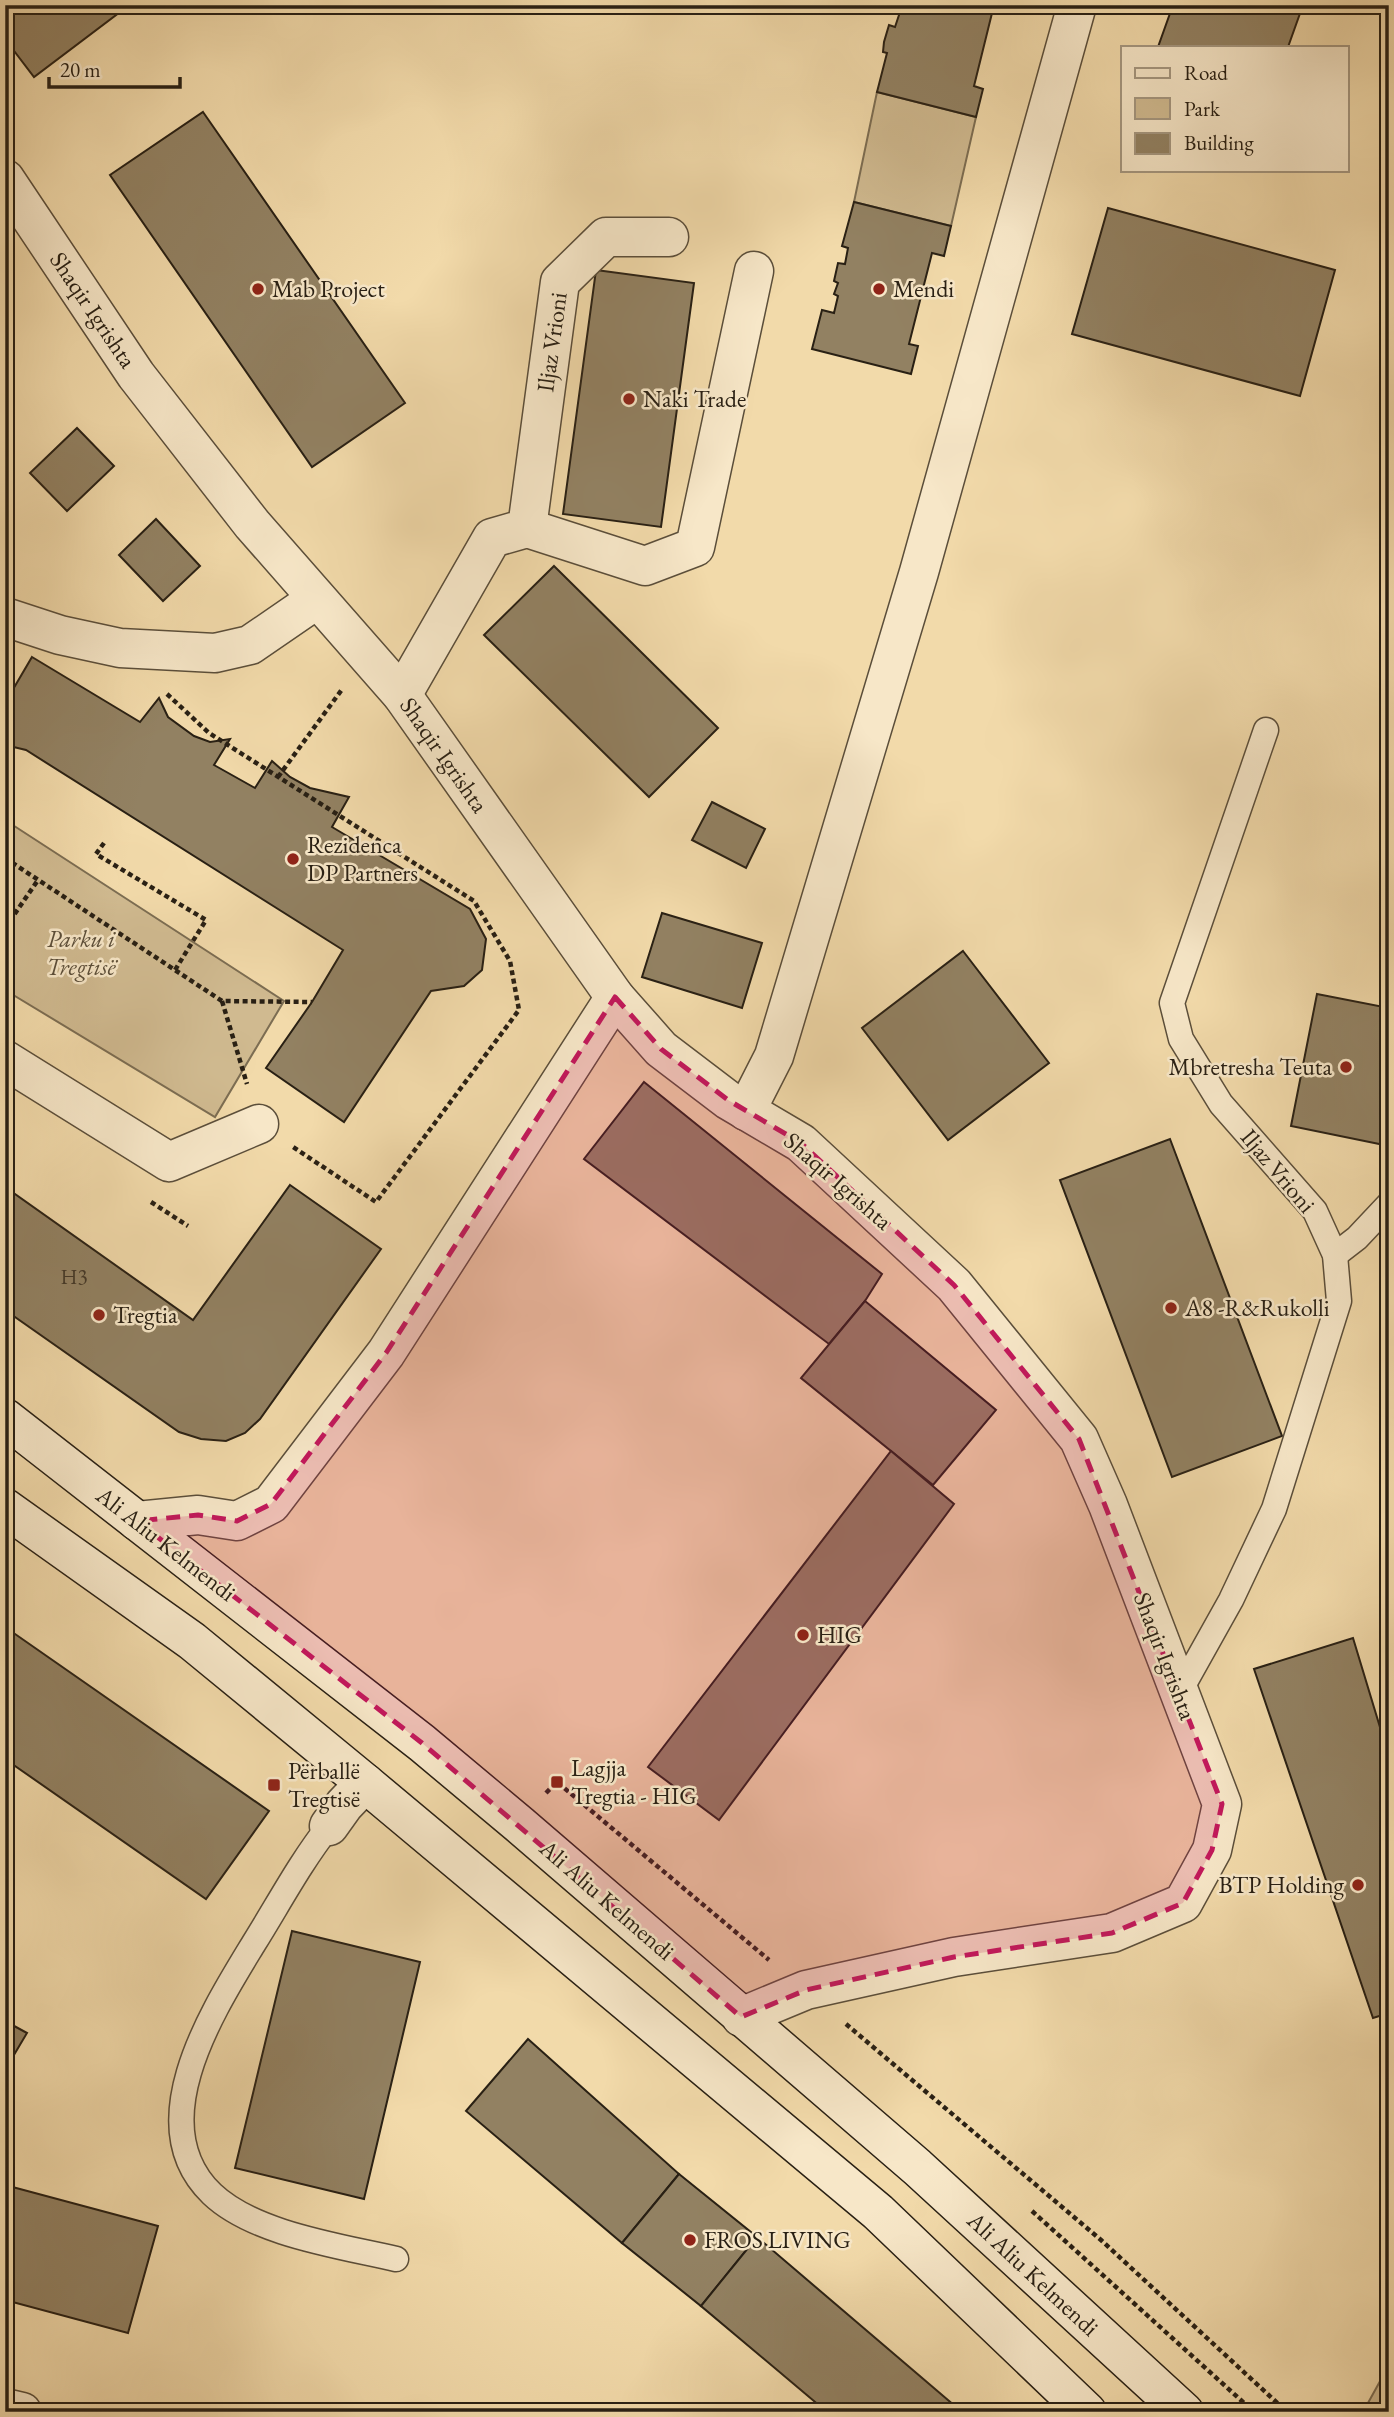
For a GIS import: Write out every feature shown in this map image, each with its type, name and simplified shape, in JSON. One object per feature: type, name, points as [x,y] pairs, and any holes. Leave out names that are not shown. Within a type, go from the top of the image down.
[{"type":"street","points":[[746,1111],[774,1056],[915,585],[1077,5]]},
{"type":"street","name":"Shaqir Igrishta","points":[[5,179],[136,375],[252,524],[402,695],[615,997],[661,1049],[746,1111],[801,1143],[954,1284],[1079,1439],[1108,1505],[1222,1804],[1212,1850],[1183,1903],[1112,1933],[954,1957],[806,1990],[741,2017]]},
{"type":"street","name":"Iljaz Vrioni","points":[[527,528],[559,282],[606,237],[669,237]]},
{"type":"street","points":[[402,695],[492,538],[527,528],[645,566],[695,547],[754,271]]},
{"type":"street","points":[[5,617],[60,635],[120,648],[215,653],[250,646],[317,599]]},
{"type":"street","points":[[137,1521],[198,1515],[237,1521],[271,1504],[386,1353],[615,997]]},
{"type":"street","points":[[5,1060],[169,1162],[259,1124]]},
{"type":"street","name":"Ali Aliu Kelmendi","points":[[5,1418],[432,1751],[520,1825],[917,2167],[1184,2412]]},
{"type":"street","points":[[5,1508],[192,1642],[365,1783],[878,2212],[1087,2412]]},
{"type":"street","points":[[328,1826],[365,1783]]},
{"type":"street","points":[[5,2408],[22,2412]]},
{"type":"lane","name":"Iljaz Vrioni","points":[[1179,1693],[1231,1600],[1274,1509],[1339,1301],[1335,1255],[1315,1210],[1221,1104],[1181,1039],[1172,1003],[1266,730]]},
{"type":"lane","points":[[1335,1255],[1357,1238],[1389,1204]]},
{"type":"lane","points":[[328,1826],[304,1857],[221,1995],[187,2078],[181,2116],[184,2146],[192,2168],[212,2194],[250,2220],[292,2234],[396,2259]]},
{"type":"path","points":[[120,648],[209,733],[474,901],[510,961],[519,1010],[376,1202]]},
{"type":"path","points":[[278,777],[366,656]]},
{"type":"path","points":[[104,843],[96,854],[206,920],[175,970]]},
{"type":"path","points":[[5,858],[222,1001],[312,1002]]},
{"type":"path","points":[[5,928],[38,880]]},
{"type":"path","points":[[557,1782],[1101,2240],[1287,2412]]},
{"type":"highlighted area","points":[[615,997],[661,1049],[728,1100],[801,1143],[954,1285],[1079,1439],[1222,1804],[1212,1850],[1183,1903],[1112,1933],[954,1957],[806,1990],[741,2017],[422,1743],[137,1521],[198,1515],[237,1521],[271,1504],[386,1353]]},
{"type":"green space","points":[[877,92],[976,117],[951,226],[854,202]]},
{"type":"green space","name":"Parku i Tregtisë","points":[[5,820],[284,1001],[215,1117],[5,990]]},
{"type":"green space","points":[[1389,2365],[1389,2412],[1363,2412]]},
{"type":"building","points":[[5,5],[114,5],[120,12],[34,77],[5,39]]},
{"type":"building","points":[[895,5],[994,5],[974,86],[983,89],[976,117],[877,92],[887,53],[883,52],[884,42],[889,25],[895,27],[901,9]]},
{"type":"building","points":[[1173,5],[1303,5],[1288,46],[1158,46]]},
{"type":"building","name":"Mab Project","points":[[203,112],[405,403],[312,467],[110,175]]},
{"type":"building","name":"Mendi","points":[[854,202],[951,226],[944,256],[932,253],[909,344],[918,346],[911,374],[812,349],[822,310],[834,313],[838,296],[834,294],[838,283],[834,281],[838,263],[845,264],[848,248],[842,246]]},
{"type":"building","points":[[1108,208],[1335,270],[1300,396],[1072,334]]},
{"type":"building","name":"Naki Trade","points":[[596,270],[694,283],[661,527],[563,514]]},
{"type":"building","points":[[77,428],[114,466],[67,511],[30,473]]},
{"type":"building","points":[[156,519],[200,566],[163,601],[119,555]]},
{"type":"building","points":[[554,566],[718,728],[649,797],[484,635]]},
{"type":"building","name":"Rezidenca DP Partners","points":[[32,657],[140,722],[159,698],[168,717],[194,736],[210,742],[230,739],[214,765],[255,788],[272,761],[290,777],[310,788],[349,797],[332,827],[470,909],[486,939],[482,970],[464,986],[431,991],[344,1122],[266,1068],[312,1002],[343,950],[26,750],[5,745],[5,703]]},
{"type":"building","points":[[712,802],[765,829],[746,868],[692,840]]},
{"type":"building","points":[[662,913],[762,943],[742,1008],[642,977]]},
{"type":"building","points":[[963,951],[1049,1063],[948,1140],[862,1028]]},
{"type":"building","name":"Mbretresha Teuta","points":[[1317,994],[1389,1008],[1389,1146],[1291,1126]]},
{"type":"building","points":[[644,1082],[882,1274],[865,1301],[829,1344],[584,1159]]},
{"type":"building","name":"A8 -R&Rukolli","points":[[1170,1139],[1282,1436],[1172,1477],[1060,1180]]},
{"type":"building","name":"Tregtia","points":[[290,1185],[381,1249],[260,1419],[245,1433],[226,1441],[201,1439],[179,1432],[5,1310],[5,1187],[193,1320]]},
{"type":"building","points":[[865,1301],[996,1410],[933,1485],[801,1378]]},
{"type":"building","name":"HIG","points":[[891,1451],[954,1504],[719,1820],[648,1767]]},
{"type":"building","points":[[5,1627],[269,1811],[206,1899],[5,1759]]},
{"type":"building","name":"BTP Holding","points":[[1353,1638],[1389,1757],[1389,2013],[1373,2018],[1254,1669]]},
{"type":"building","points":[[292,1931],[420,1962],[364,2199],[235,2168]]},
{"type":"building","points":[[5,2021],[27,2033],[5,2070]]},
{"type":"building","points":[[528,2039],[679,2174],[622,2243],[466,2111]]},
{"type":"building","name":"FROS LIVING","points":[[679,2174],[757,2237],[701,2306],[622,2243]]},
{"type":"building","points":[[5,2185],[158,2226],[128,2333],[5,2300]]},
{"type":"building","points":[[757,2237],[962,2412],[827,2412],[701,2306]]},
{"type":"place","name":"Mab Project","points":[[258,289]]},
{"type":"place","name":"Mendi","points":[[879,289]]},
{"type":"place","name":"Naki Trade","points":[[629,399]]},
{"type":"place","name":"Rezidenca DP Partners","points":[[293,859]]},
{"type":"place","name":"Mbretresha Teuta","points":[[1346,1067]]},
{"type":"place","name":"A8 -R&Rukolli","points":[[1171,1308]]},
{"type":"place","name":"Tregtia","points":[[99,1315]]},
{"type":"place","name":"HIG","points":[[803,1635]]},
{"type":"place","name":"Lagjja Tregtia - HIG","points":[[557,1782]]},
{"type":"place","name":"Përballë Tregtisë","points":[[274,1785]]},
{"type":"place","name":"BTP Holding","points":[[1358,1885]]},
{"type":"place","name":"FROS LIVING","points":[[690,2240]]}]
